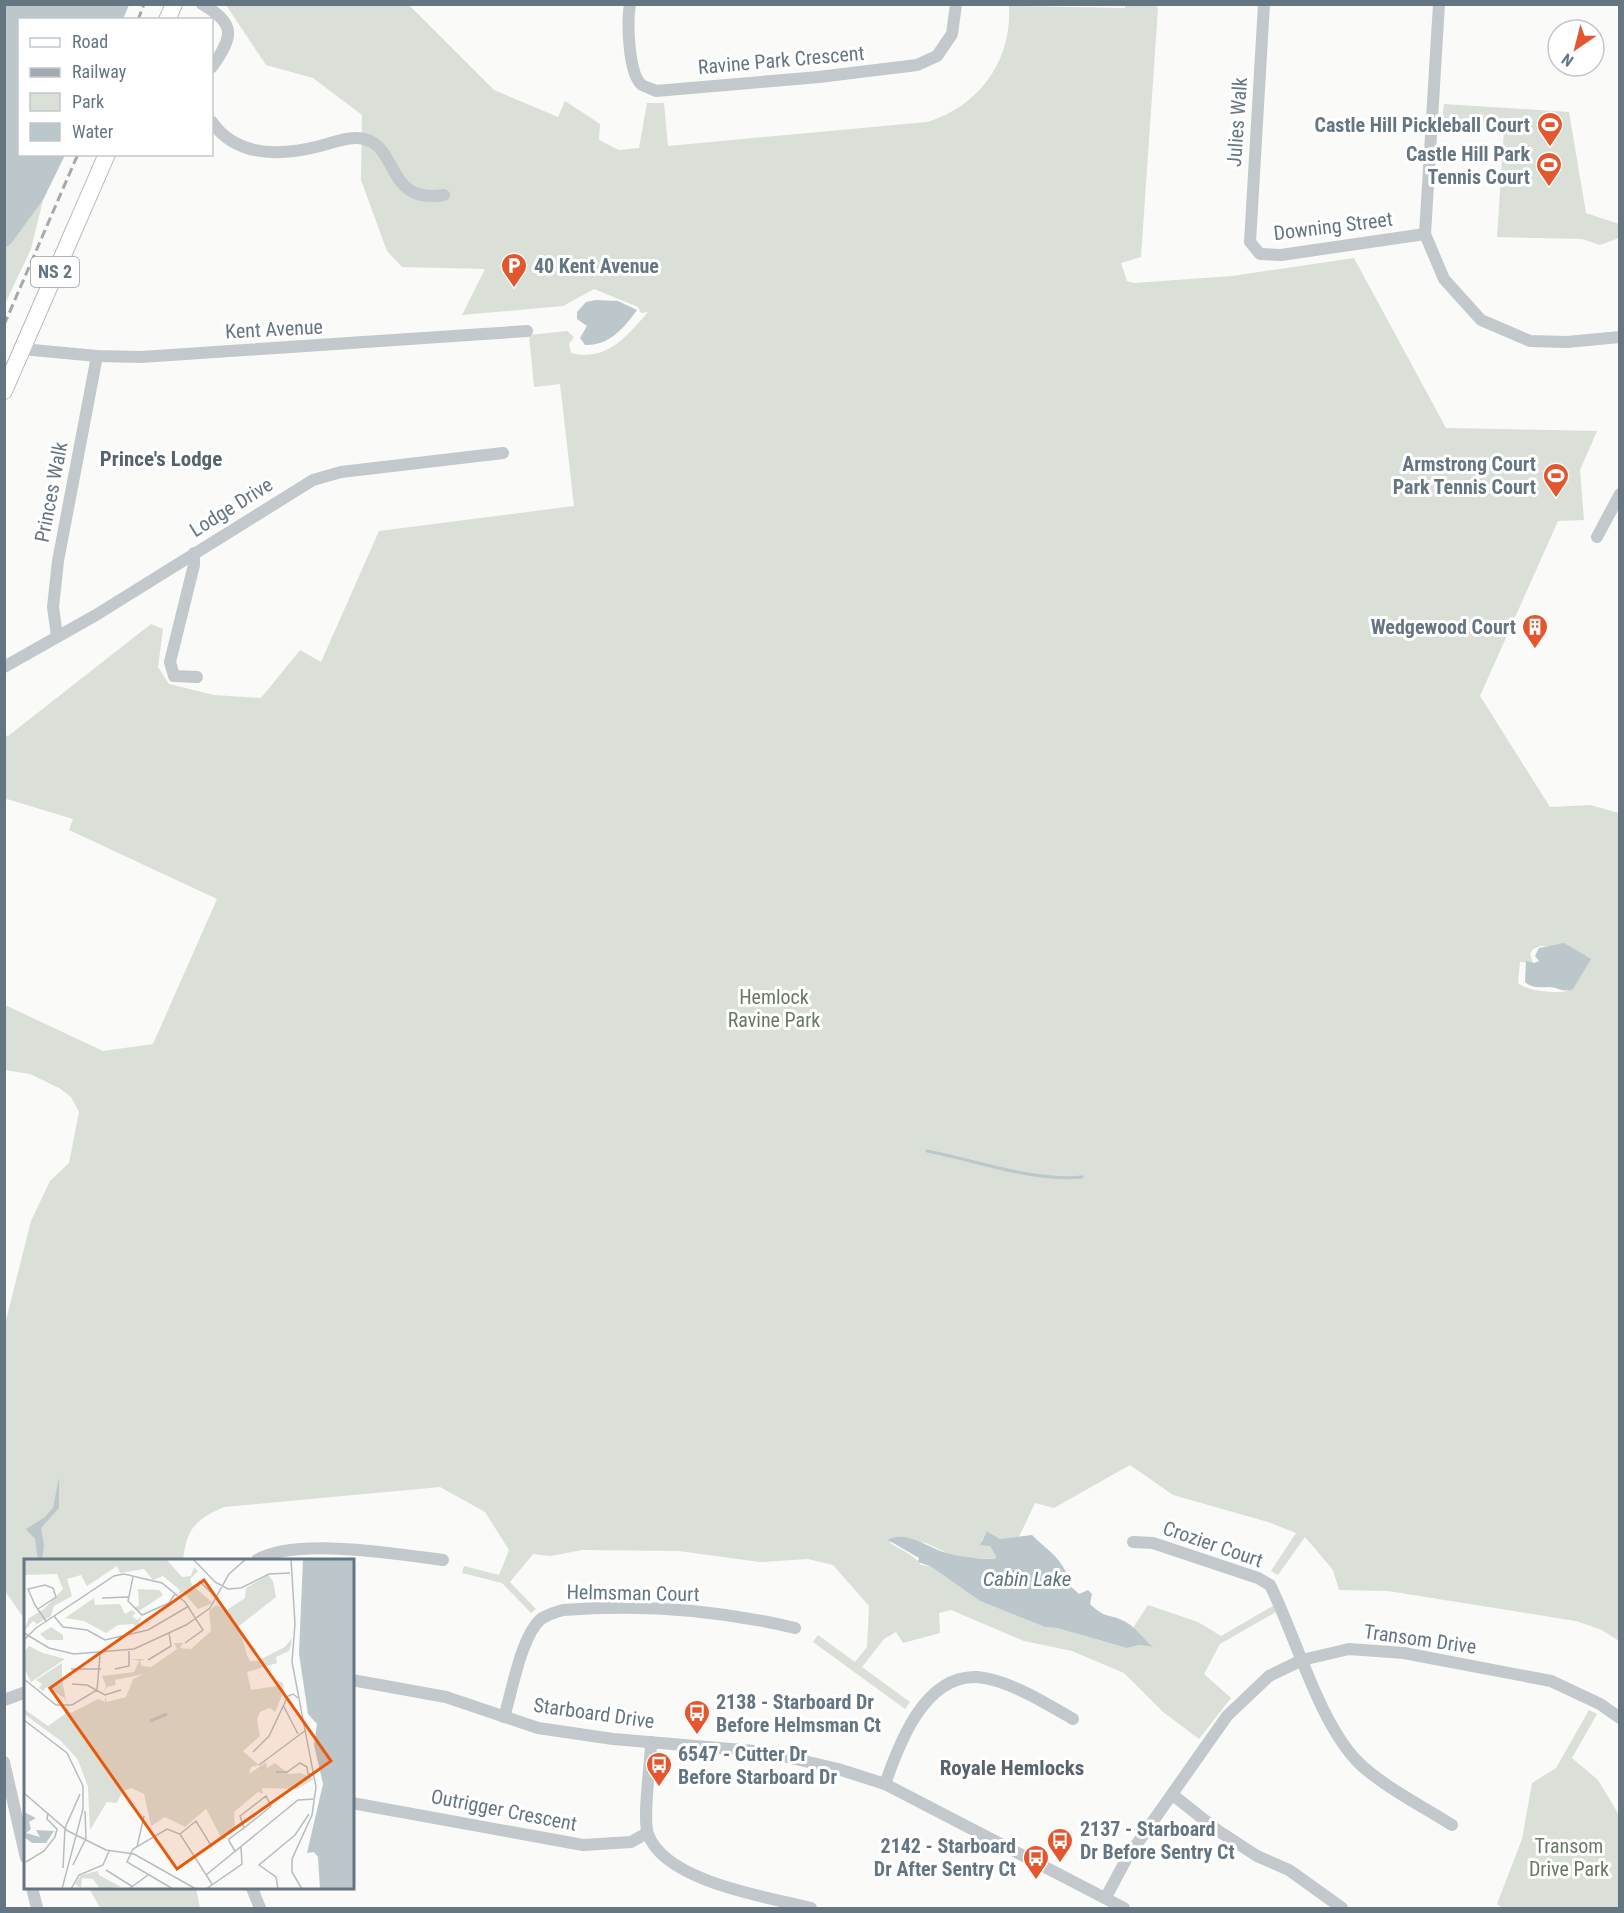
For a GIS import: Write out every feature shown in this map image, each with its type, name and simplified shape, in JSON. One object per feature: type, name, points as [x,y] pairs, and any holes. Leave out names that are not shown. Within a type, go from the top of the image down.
[{"type":"main road","points":[[168,18],[174,4]]},
{"type":"main road","name":"NS 2","points":[[4,391],[106,156]]},
{"type":"street","points":[[202,4],[221,17],[228,33],[225,49],[213,66]]},
{"type":"street","name":"Ravine Park Crescent","points":[[630,4],[628,18],[633,72],[641,84],[656,91],[819,77],[917,65],[936,56],[952,34],[956,4]]},
{"type":"street","name":"Julies Walk","points":[[1250,242],[1264,4]]},
{"type":"street","points":[[1439,4],[1425,234],[1444,279],[1481,320],[1530,340],[1567,342],[1620,337]]},
{"type":"street","points":[[213,123],[219,132],[235,145],[281,154],[346,139],[368,140],[378,146],[388,159],[401,184],[424,196],[444,195]]},
{"type":"street","name":"Downing Street","points":[[1250,242],[1260,254],[1281,255],[1425,234]]},
{"type":"street","name":"Kent Avenue","points":[[22,349],[97,356],[141,357],[188,352],[266,350],[527,332]]},
{"type":"street","name":"Princes Walk","points":[[57,636],[52,607],[58,561],[97,356]]},
{"type":"street","name":"Lodge Drive","points":[[4,667],[313,480],[341,472],[503,453]]},
{"type":"street","points":[[1597,537],[1620,494]]},
{"type":"street","points":[[194,553],[194,565],[170,662],[174,676],[197,677]]},
{"type":"street","name":"Crozier Court","points":[[1133,1542],[1154,1543],[1257,1578],[1270,1585],[1339,1739],[1359,1763],[1452,1826]]},
{"type":"street","points":[[259,1559],[267,1554],[283,1551],[362,1549],[443,1560]]},
{"type":"street","name":"Helmsman Court","points":[[504,1717],[524,1649],[533,1628],[540,1620],[556,1612],[580,1608],[656,1609],[714,1613],[795,1628]]},
{"type":"street","name":"Transom Drive","points":[[1106,1897],[1127,1858],[1173,1795],[1210,1738],[1241,1700],[1269,1676],[1302,1660],[1349,1649],[1404,1653],[1551,1681],[1600,1704],[1620,1718]]},
{"type":"street","points":[[885,1784],[915,1713],[937,1693],[958,1679],[978,1677],[998,1682],[1073,1719]]},
{"type":"street","name":"Starboard Drive","points":[[354,1680],[446,1697],[538,1728],[651,1742],[766,1752],[838,1769],[885,1784],[1124,1908]]},
{"type":"street","points":[[4,1700],[24,1693]]},
{"type":"street","points":[[651,1742],[647,1833],[658,1850],[671,1862],[721,1887],[811,1908]]},
{"type":"street","points":[[4,1762],[24,1849]]},
{"type":"street","points":[[1173,1795],[1217,1830],[1257,1856],[1289,1870],[1342,1908]]},
{"type":"street","name":"Outrigger Crescent","points":[[354,1803],[583,1845],[631,1842],[647,1833]]},
{"type":"street","points":[[32,1889],[37,1908]]},
{"type":"street","points":[[253,1889],[260,1908]]},
{"type":"green space","name":"Hemlock Ravine Park","points":[[226,5],[409,5],[494,90],[558,117],[565,101],[600,124],[599,140],[619,150],[639,148],[647,103],[664,103],[668,146],[927,122],[946,115],[962,105],[989,79],[1005,45],[1009,6],[1125,8],[1125,5],[1154,5],[1158,8],[1141,257],[1121,263],[1127,281],[1134,283],[1232,276],[1354,258],[1446,428],[1597,431],[1580,470],[1584,520],[1558,521],[1480,696],[1550,807],[1590,805],[1619,813],[1619,1641],[1602,1630],[1576,1621],[1388,1591],[1339,1590],[1333,1570],[1305,1537],[1278,1575],[1271,1571],[1296,1533],[1268,1522],[1173,1495],[1130,1465],[1054,1508],[1035,1503],[1019,1537],[1000,1539],[988,1531],[981,1541],[990,1546],[996,1555],[995,1559],[968,1558],[947,1553],[926,1543],[893,1537],[890,1543],[912,1556],[921,1565],[930,1566],[980,1601],[1045,1627],[1057,1628],[1127,1648],[1140,1645],[1152,1647],[1133,1628],[1148,1605],[1198,1622],[1221,1636],[1273,1606],[1276,1612],[1220,1644],[1204,1674],[1231,1698],[1199,1739],[1163,1712],[1124,1673],[1072,1651],[1024,1641],[951,1610],[939,1613],[940,1633],[903,1643],[896,1632],[884,1639],[862,1667],[910,1702],[905,1709],[813,1642],[818,1635],[855,1662],[867,1647],[869,1606],[833,1565],[808,1559],[760,1562],[679,1551],[582,1550],[550,1556],[533,1554],[510,1582],[536,1609],[531,1613],[502,1583],[462,1573],[464,1566],[499,1575],[509,1550],[485,1512],[440,1487],[224,1507],[206,1516],[194,1526],[187,1540],[183,1559],[24,1559],[24,1619],[5,1591],[5,1324],[31,1221],[50,1181],[69,1163],[79,1112],[71,1097],[59,1088],[30,1074],[5,1070],[5,1005],[103,1051],[153,1044],[217,899],[69,830],[73,819],[7,799],[5,803],[5,735],[8,736],[151,624],[163,629],[158,667],[169,684],[214,695],[261,698],[300,650],[321,662],[379,531],[574,506],[560,384],[534,387],[529,335],[567,331],[574,337],[569,344],[571,353],[595,354],[606,350],[624,338],[648,312],[641,313],[638,307],[594,289],[563,306],[462,315],[485,269],[402,267],[387,251],[361,180],[362,115],[313,78],[266,65]],"holes":[[[1549,946],[1567,991],[1542,991],[1522,986],[1518,983],[1520,962],[1533,963],[1530,954],[1533,949]]]},
{"type":"green space","points":[[1444,104],[1569,112],[1586,213],[1619,224],[1619,238],[1600,245],[1582,239],[1497,237],[1504,131],[1441,126]]},
{"type":"green space","points":[[43,200],[31,249],[5,304],[5,248],[11,244]]},
{"type":"green space","name":"Transom Drive Park","points":[[1589,1710],[1597,1714],[1572,1758],[1598,1780],[1619,1815],[1619,1908],[1502,1908],[1497,1904],[1522,1839],[1532,1783],[1556,1768]]},
{"type":"green space","points":[[90,1889],[196,1889],[200,1908],[100,1908]]},
{"type":"water","points":[[5,4],[129,5],[123,18],[18,18],[18,156],[65,156],[43,200],[11,244],[5,248]]},
{"type":"water","points":[[618,301],[637,310],[615,335],[594,345],[585,345],[580,338],[587,326],[577,319],[577,312],[586,302]]},
{"type":"water","points":[[1564,943],[1591,959],[1573,989],[1537,987],[1525,982],[1526,961],[1534,963],[1539,961],[1535,956],[1539,948]]},
{"type":"water","points":[[59,1477],[59,1508],[41,1528],[44,1545],[42,1559],[38,1559],[35,1539],[26,1529],[45,1517],[53,1508]]},
{"type":"water","name":"Cabin Lake","points":[[987,1531],[1000,1539],[1032,1535],[1061,1564],[1069,1578],[1068,1584],[1079,1594],[1088,1590],[1092,1594],[1090,1604],[1104,1614],[1128,1623],[1153,1647],[1140,1645],[1127,1648],[1057,1628],[1045,1627],[980,1601],[930,1566],[918,1562],[919,1558],[888,1540],[895,1537],[910,1538],[947,1553],[971,1558],[995,1559],[996,1556],[990,1546],[980,1545]]},
{"type":"waterway","points":[[927,1151],[1024,1173],[1063,1178],[1082,1177]]},
{"type":"railway","points":[[139,18],[144,4]]},
{"type":"railway","points":[[4,325],[77,156]]},
{"type":"place","name":"Castle Hill Pickleball Court","points":[[1550,148]]},
{"type":"place","name":"Castle Hill Park Tennis Court","points":[[1549,188]]},
{"type":"place","name":"40 Kent Avenue","points":[[514,289]]},
{"type":"place","name":"Armstrong Court Park Tennis Court","points":[[1556,499]]},
{"type":"place","name":"Wedgewood Court","points":[[1535,650]]},
{"type":"place","name":"2138 - Starboard Dr Before Helmsman Ct","points":[[697,1736]]},
{"type":"place","name":"6547 - Cutter Dr Before Starboard Dr","points":[[659,1788]]},
{"type":"place","name":"2137 - Starboard Dr Before Sentry Ct","points":[[1060,1864]]},
{"type":"place","name":"2142 - Starboard Dr After Sentry Ct","points":[[1036,1881]]},
{"type":"district","name":"Prince's Lodge","points":[[161,459]]},
{"type":"district","name":"Royale Hemlocks","points":[[1012,1768]]}]
